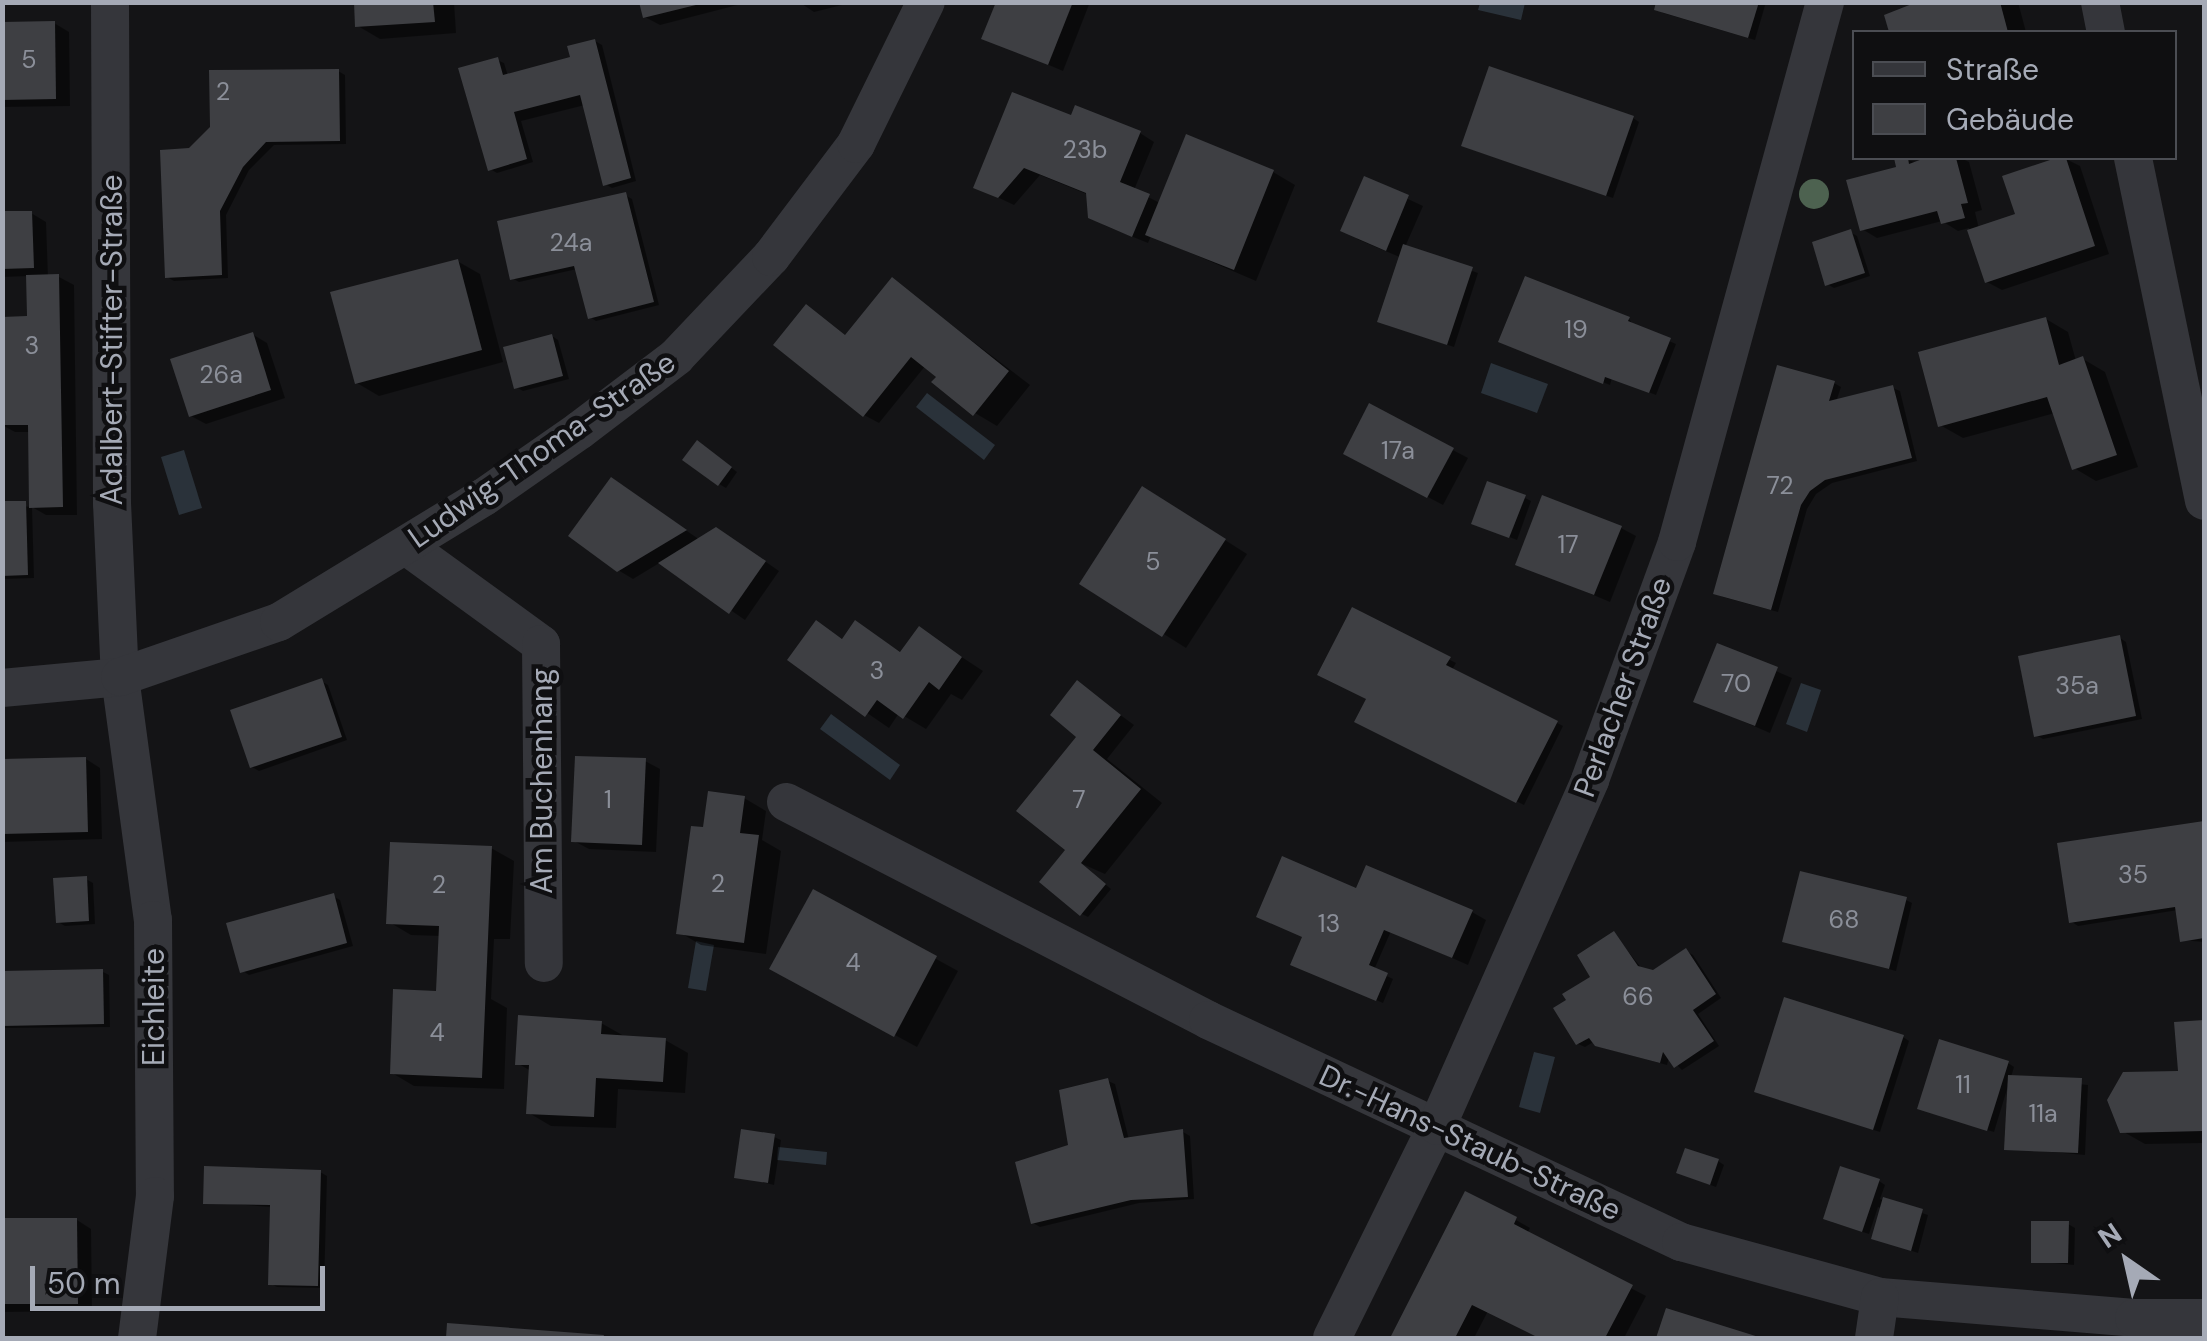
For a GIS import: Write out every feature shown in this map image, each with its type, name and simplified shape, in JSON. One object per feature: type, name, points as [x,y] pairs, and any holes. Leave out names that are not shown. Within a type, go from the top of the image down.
[{"type":"street","name":"Adalbert-Stifter-Straße","points":[[110,2],[112,503],[120,677]]},
{"type":"street","name":"Ludwig-Thoma-Straße","points":[[2,688],[120,677],[280,622],[406,546],[580,430],[676,357],[770,257],[856,144],[926,2]]},
{"type":"street","name":"Perlacher Straße","points":[[1332,1338],[1438,1126],[1590,780],[1676,542],[1825,2]]},
{"type":"street","points":[[2100,2],[2106,30]]},
{"type":"street","points":[[2133,160],[2204,501]]},
{"type":"street","name":"Am Buchenhang","points":[[406,546],[541,644],[544,964]]},
{"type":"street","name":"Eichleite","points":[[120,677],[153,920],[155,1196],[138,1338]]},
{"type":"street","name":"Dr.-Hans-Staub-Straße","points":[[786,802],[1208,1020],[1681,1242],[1880,1296],[2134,1318],[2204,1318]]},
{"type":"street","points":[[1874,1338],[1880,1296]]},
{"type":"shaded area","points":[[1480,2],[1525,3],[1521,20],[1478,10]]},
{"type":"shaded area","points":[[1491,363],[1548,384],[1537,413],[1481,393]]},
{"type":"shaded area","points":[[927,393],[995,445],[984,460],[916,407]]},
{"type":"shaded area","points":[[184,450],[202,508],[179,515],[161,457]]},
{"type":"shaded area","points":[[1801,683],[1821,690],[1807,732],[1786,724]]},
{"type":"shaded area","points":[[831,714],[900,765],[890,780],[820,729]]},
{"type":"shaded area","points":[[696,941],[714,945],[706,991],[688,988]]},
{"type":"shaded area","points":[[1534,1052],[1555,1057],[1540,1113],[1519,1107]]},
{"type":"shaded area","points":[[778,1147],[827,1152],[826,1165],[777,1160]]},
{"type":"building","points":[[354,2],[433,2],[435,22],[355,27]]},
{"type":"building","points":[[639,2],[700,2],[700,4],[643,18]]},
{"type":"building","points":[[996,2],[1073,2],[1048,65],[981,39]]},
{"type":"building","points":[[1656,2],[1759,2],[1748,38],[1654,10]]},
{"type":"building","points":[[1917,2],[2000,2],[2007,30],[1888,30],[1884,15]]},
{"type":"building","points":[[55,21],[56,99],[2,100],[2,22]]},
{"type":"building","points":[[595,39],[631,178],[603,186],[580,95],[514,112],[527,159],[488,171],[458,68],[498,57],[503,75],[570,57],[567,46]]},
{"type":"building","points":[[1489,66],[1634,116],[1606,196],[1461,146]]},
{"type":"building","points":[[339,69],[340,141],[266,142],[243,167],[220,211],[222,275],[165,278],[160,150],[189,148],[210,127],[209,70]]},
{"type":"building","points":[[1012,92],[1071,115],[1075,105],[1141,131],[1120,182],[1150,194],[1132,237],[1088,218],[1086,193],[1024,168],[998,198],[973,188]]},
{"type":"building","points":[[1186,134],[1274,170],[1234,270],[1145,235]]},
{"type":"building","points":[[1894,160],[1908,160],[1909,164],[1920,160],[1957,160],[1968,203],[1961,204],[1965,218],[1941,224],[1937,211],[1860,231],[1846,180],[1896,167]]},
{"type":"building","points":[[2050,160],[2067,160],[2095,246],[1985,283],[1967,230],[2015,214],[2002,176]]},
{"type":"building","points":[[1364,176],[1409,195],[1386,251],[1340,231]]},
{"type":"building","points":[[626,192],[654,302],[588,319],[574,266],[510,280],[497,221]]},
{"type":"building","points":[[2,211],[32,211],[34,268],[2,269]]},
{"type":"building","points":[[1851,229],[1865,273],[1825,286],[1812,242]]},
{"type":"building","points":[[1403,244],[1473,267],[1447,345],[1377,322]]},
{"type":"building","points":[[458,259],[482,350],[355,384],[330,292]]},
{"type":"building","points":[[59,274],[63,507],[29,508],[28,425],[2,425],[2,317],[27,316],[26,275]]},
{"type":"building","points":[[1525,276],[1630,317],[1628,321],[1671,338],[1649,393],[1605,377],[1603,384],[1498,342]]},
{"type":"building","points":[[892,277],[1009,371],[973,416],[931,382],[936,377],[911,357],[863,417],[773,345],[806,304],[845,335]]},
{"type":"building","points":[[2046,317],[2059,365],[2083,356],[2117,455],[2072,470],[2047,397],[1938,427],[1918,352]]},
{"type":"building","points":[[253,332],[271,390],[189,417],[170,359]]},
{"type":"building","points":[[552,334],[563,376],[514,389],[503,347]]},
{"type":"building","points":[[1777,365],[1835,381],[1829,401],[1893,385],[1912,458],[1825,480],[1810,491],[1801,505],[1771,610],[1713,594]]},
{"type":"building","points":[[1369,403],[1454,448],[1427,498],[1343,454]]},
{"type":"building","points":[[697,440],[732,467],[718,486],[682,460]]},
{"type":"building","points":[[611,477],[687,530],[617,572],[568,536]]},
{"type":"building","points":[[1487,481],[1526,495],[1509,538],[1471,524]]},
{"type":"building","points":[[1142,486],[1226,539],[1162,637],[1079,584]]},
{"type":"building","points":[[1542,495],[1622,526],[1594,595],[1515,565]]},
{"type":"building","points":[[2,501],[26,501],[28,575],[2,576]]},
{"type":"building","points":[[716,527],[766,561],[729,614],[658,563]]},
{"type":"building","points":[[1352,607],[1451,657],[1446,665],[1558,721],[1516,803],[1354,722],[1366,699],[1317,675]]},
{"type":"building","points":[[816,620],[842,639],[855,620],[900,652],[919,626],[962,657],[939,690],[929,682],[903,719],[877,700],[865,717],[787,660]]},
{"type":"building","points":[[2120,635],[2136,716],[2034,737],[2018,656]]},
{"type":"building","points":[[1717,643],[1778,667],[1755,726],[1693,702]]},
{"type":"building","points":[[322,678],[342,737],[250,768],[230,710]]},
{"type":"building","points":[[1077,680],[1121,715],[1093,750],[1141,789],[1081,863],[1106,884],[1080,916],[1039,882],[1065,850],[1016,811],[1076,737],[1050,715]]},
{"type":"building","points":[[575,756],[646,758],[642,845],[571,842]]},
{"type":"building","points":[[86,757],[88,832],[2,834],[2,759]]},
{"type":"building","points":[[708,791],[745,796],[740,833],[759,835],[744,943],[676,934],[691,826],[703,827]]},
{"type":"building","points":[[2204,821],[2204,938],[2180,942],[2175,907],[2069,923],[2057,843]]},
{"type":"building","points":[[390,842],[492,846],[482,1078],[390,1074],[393,989],[436,991],[439,926],[386,924]]},
{"type":"building","points":[[1282,856],[1356,888],[1366,865],[1473,910],[1452,958],[1384,930],[1369,965],[1388,973],[1376,1001],[1290,965],[1302,937],[1256,917]]},
{"type":"building","points":[[1800,871],[1907,897],[1889,969],[1782,942]]},
{"type":"building","points":[[87,876],[89,921],[56,923],[53,878]]},
{"type":"building","points":[[813,889],[937,956],[894,1037],[769,969]]},
{"type":"building","points":[[334,893],[347,943],[240,973],[226,923]]},
{"type":"building","points":[[1614,931],[1638,966],[1653,970],[1686,948],[1716,994],[1693,1010],[1714,1041],[1674,1068],[1663,1052],[1660,1063],[1595,1046],[1589,1038],[1576,1045],[1553,1008],[1566,1000],[1562,994],[1590,977],[1577,955]]},
{"type":"building","points":[[103,969],[104,1024],[2,1026],[2,971]]},
{"type":"building","points":[[1784,997],[1904,1035],[1873,1130],[1754,1092]]},
{"type":"building","points":[[518,1015],[602,1021],[601,1034],[666,1038],[663,1082],[596,1078],[594,1117],[526,1114],[529,1065],[515,1065]]},
{"type":"building","points":[[2204,1020],[2204,1131],[2120,1133],[2107,1100],[2123,1072],[2178,1071],[2174,1022]]},
{"type":"building","points":[[1939,1039],[2009,1061],[1987,1131],[1917,1109]]},
{"type":"building","points":[[2008,1075],[2082,1078],[2078,1153],[2004,1150]]},
{"type":"building","points":[[1108,1078],[1124,1138],[1183,1129],[1188,1197],[1131,1200],[1031,1224],[1015,1162],[1068,1145],[1059,1090]]},
{"type":"building","points":[[741,1129],[775,1134],[768,1183],[734,1178]]},
{"type":"building","points":[[1685,1148],[1719,1159],[1710,1185],[1676,1173]]},
{"type":"building","points":[[204,1166],[321,1170],[318,1286],[268,1285],[270,1205],[203,1204]]},
{"type":"building","points":[[1840,1166],[1880,1179],[1862,1232],[1823,1219]]},
{"type":"building","points":[[1465,1191],[1517,1217],[1514,1224],[1633,1285],[1605,1338],[1539,1338],[1472,1305],[1455,1338],[1390,1338]]},
{"type":"building","points":[[1883,1197],[1923,1209],[1911,1251],[1871,1239]]},
{"type":"building","points":[[2,1218],[77,1218],[78,1304],[2,1304]]},
{"type":"building","points":[[2031,1221],[2069,1221],[2068,1263],[2031,1263]]},
{"type":"building","points":[[1666,1308],[1762,1338],[1656,1338]]},
{"type":"building","points":[[447,1323],[604,1335],[446,1338]]}]
